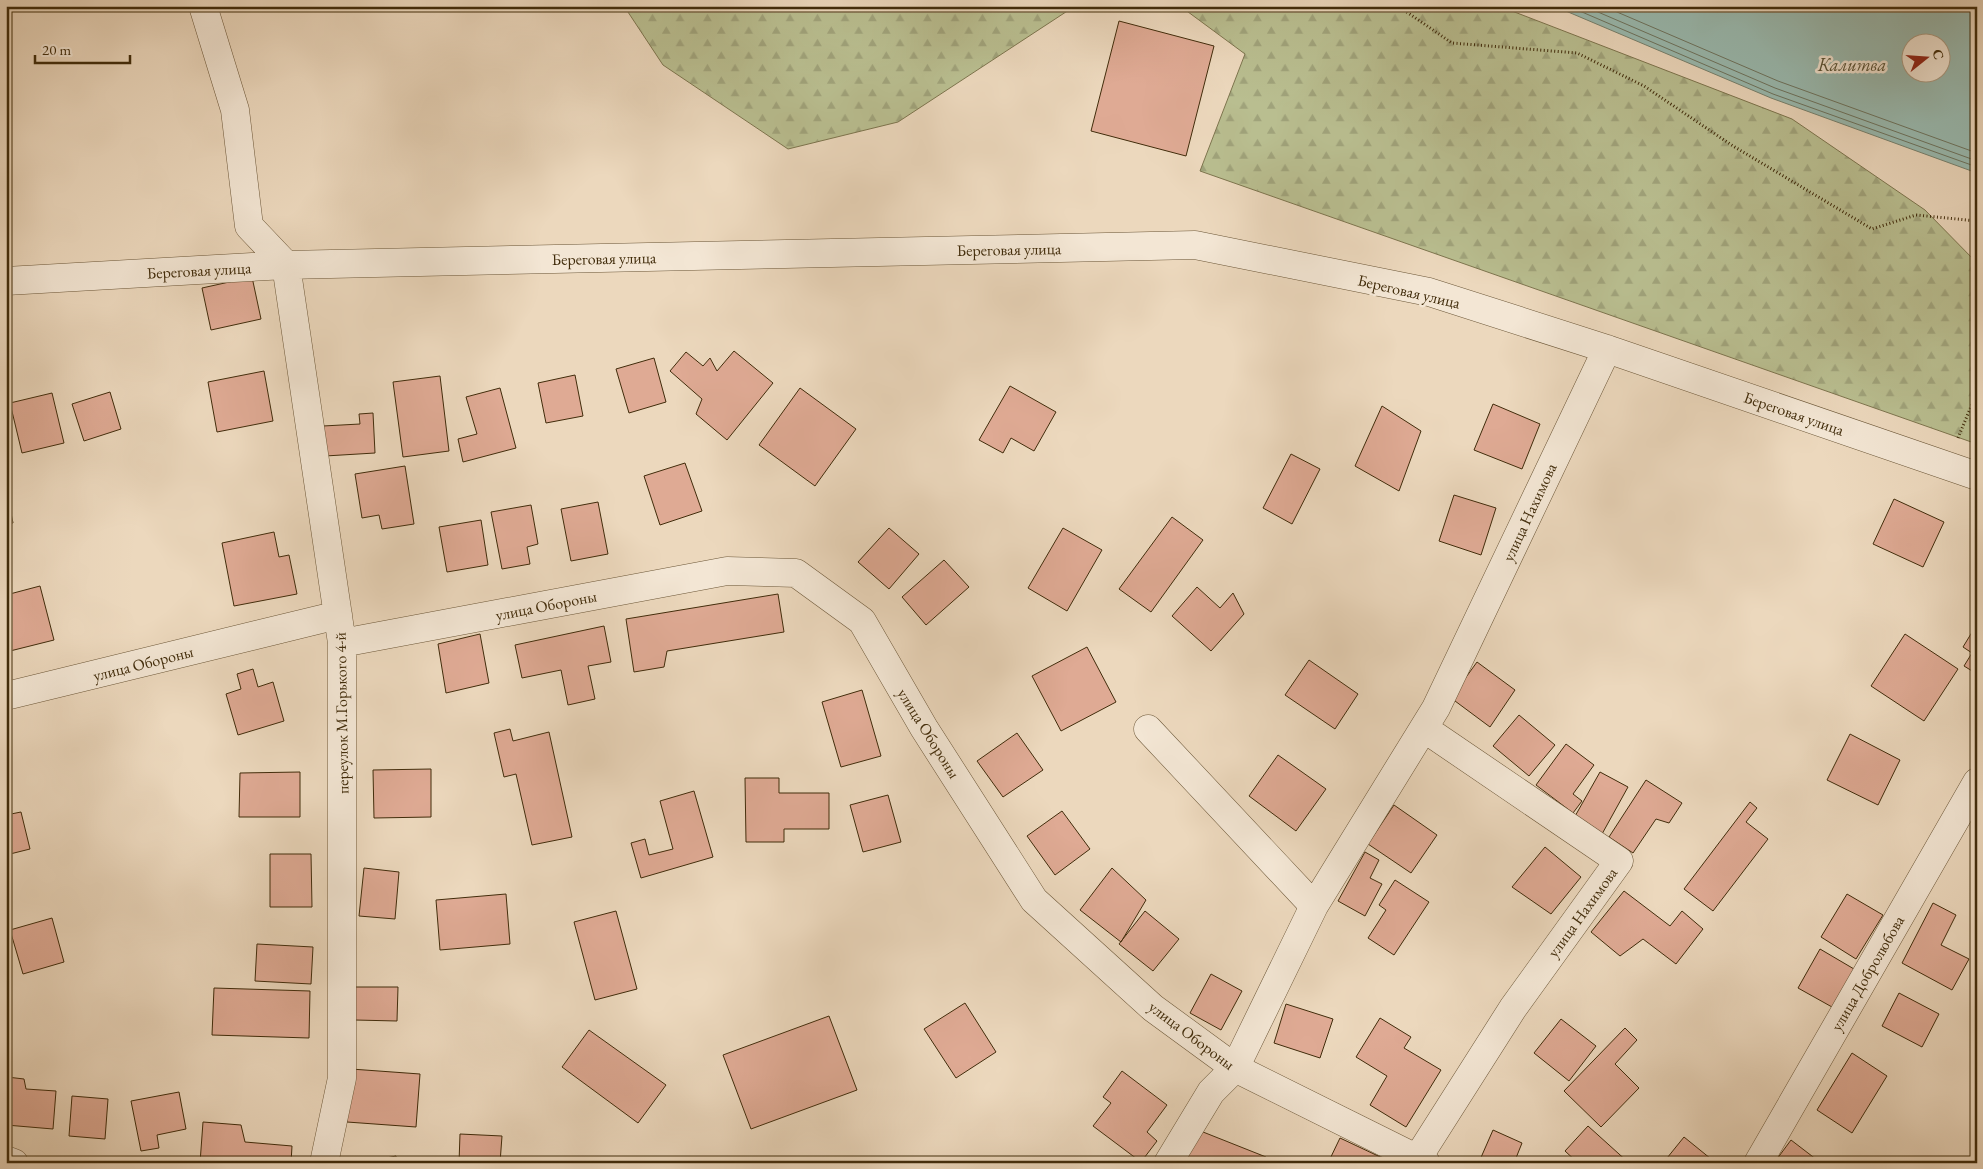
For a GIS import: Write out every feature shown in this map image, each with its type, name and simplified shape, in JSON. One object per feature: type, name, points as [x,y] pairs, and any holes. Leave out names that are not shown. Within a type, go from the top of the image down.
[{"type":"street","points":[[203,6],[235,110],[249,226],[286,265]]},
{"type":"street","name":"Береговая улица","points":[[6,280],[286,265],[1195,246],[1429,292],[1607,349],[1977,476]]},
{"type":"street","name":"переулок М.Горького 4-й","points":[[286,265],[342,643],[342,1078],[324,1163]]},
{"type":"street","name":"улица Нахимова","points":[[1168,1163],[1211,1092],[1235,1068],[1314,906],[1425,728],[1607,349]]},
{"type":"street","name":"улица Обороны","points":[[342,643],[727,571],[796,574],[862,621],[924,728],[1034,900],[1153,1008],[1235,1068],[1422,1161]]},
{"type":"street","name":"улица Обороны","points":[[6,696],[338,615]]},
{"type":"street","name":"улица Нахимова","points":[[1422,1161],[1513,1008],[1619,861],[1425,728]]},
{"type":"street","points":[[1148,729],[1314,906]]},
{"type":"street","name":"улица Добролюбова","points":[[1758,1163],[1977,782]]},
{"type":"street","points":[[6,1160],[14,1163]]},
{"type":"path","points":[[1398,6],[1452,43],[1577,53],[1644,86],[1733,146],[1872,229],[1916,215],[1977,221]]},
{"type":"path","points":[[1947,466],[1977,392]]},
{"type":"green space","points":[[624,6],[1075,6],[898,122],[788,149],[663,65]]},
{"type":"green space","points":[[1180,6],[1499,6],[1792,119],[1925,210],[1977,263],[1977,444],[1200,171],[1245,54]]},
{"type":"water","name":"Калитва","points":[[1554,6],[1977,6],[1977,173],[1771,98]]},
{"type":"building","points":[[1119,21],[1214,46],[1186,156],[1091,131]]},
{"type":"building","points":[[252,277],[261,319],[211,330],[202,288]]},
{"type":"building","points":[[734,351],[773,383],[727,440],[696,414],[702,399],[670,371],[686,352],[703,366],[710,358],[717,371]]},
{"type":"building","points":[[654,358],[666,402],[629,413],[616,369]]},
{"type":"building","points":[[264,371],[273,421],[217,432],[208,382]]},
{"type":"building","points":[[575,375],[583,416],[546,423],[538,383]]},
{"type":"building","points":[[440,376],[449,451],[403,457],[393,382]]},
{"type":"building","points":[[1010,386],[1056,412],[1034,451],[1011,438],[1003,453],[979,440]]},
{"type":"building","points":[[500,388],[516,448],[463,462],[458,439],[477,434],[466,397]]},
{"type":"building","points":[[800,388],[856,429],[815,486],[759,445]]},
{"type":"building","points":[[110,392],[121,429],[84,441],[72,404]]},
{"type":"building","points":[[52,393],[64,443],[22,453],[10,403]]},
{"type":"building","points":[[1493,404],[1540,424],[1522,469],[1474,450]]},
{"type":"building","points":[[1382,406],[1421,431],[1399,491],[1355,466]]},
{"type":"building","points":[[373,413],[375,453],[325,456],[323,426],[360,424],[359,414]]},
{"type":"building","points":[[1291,454],[1320,469],[1292,524],[1263,508]]},
{"type":"building","points":[[685,463],[702,511],[660,525],[644,476]]},
{"type":"building","points":[[405,466],[414,524],[382,529],[379,515],[362,518],[355,474]]},
{"type":"building","points":[[6,489],[13,523],[6,524]]},
{"type":"building","points":[[1454,495],[1496,508],[1481,555],[1439,541]]},
{"type":"building","points":[[1894,499],[1944,522],[1923,567],[1873,544]]},
{"type":"building","points":[[598,502],[608,554],[571,561],[561,509]]},
{"type":"building","points":[[531,505],[538,544],[527,547],[530,564],[502,569],[491,512]]},
{"type":"building","points":[[1172,517],[1203,540],[1151,612],[1119,589]]},
{"type":"building","points":[[481,520],[488,565],[447,572],[439,527]]},
{"type":"building","points":[[889,528],[919,554],[889,589],[858,562]]},
{"type":"building","points":[[1063,528],[1102,550],[1067,611],[1028,588]]},
{"type":"building","points":[[274,532],[279,557],[289,555],[297,594],[234,606],[222,543]]},
{"type":"building","points":[[944,560],[969,587],[926,625],[902,597]]},
{"type":"building","points":[[40,586],[54,640],[6,652],[6,595]]},
{"type":"building","points":[[1197,587],[1220,608],[1233,593],[1244,614],[1211,651],[1172,616]]},
{"type":"building","points":[[778,594],[784,632],[667,651],[664,667],[634,672],[626,619]]},
{"type":"building","points":[[1977,624],[1977,674],[1964,666],[1972,653],[1963,647]]},
{"type":"building","points":[[604,626],[611,662],[588,666],[595,699],[568,705],[561,670],[522,678],[515,645]]},
{"type":"building","points":[[480,634],[489,683],[446,693],[438,644]]},
{"type":"building","points":[[1905,634],[1958,669],[1924,721],[1871,686]]},
{"type":"building","points":[[1087,647],[1116,702],[1061,731],[1032,676]]},
{"type":"building","points":[[1309,660],[1358,694],[1335,729],[1285,695]]},
{"type":"building","points":[[1477,662],[1515,690],[1490,727],[1451,698]]},
{"type":"building","points":[[253,669],[258,687],[273,682],[284,721],[238,735],[226,694],[241,689],[237,674]]},
{"type":"building","points":[[862,690],[881,756],[841,767],[822,702]]},
{"type":"building","points":[[1519,715],[1555,745],[1529,776],[1493,746]]},
{"type":"building","points":[[510,729],[513,741],[549,732],[572,837],[532,845],[516,774],[504,777],[494,733]]},
{"type":"building","points":[[1017,733],[1043,770],[1003,797],[977,761]]},
{"type":"building","points":[[1850,734],[1900,760],[1878,805],[1827,780]]},
{"type":"building","points":[[1566,744],[1594,765],[1573,794],[1582,801],[1573,813],[1536,785]]},
{"type":"building","points":[[1278,755],[1326,789],[1296,831],[1249,796]]},
{"type":"building","points":[[431,769],[431,817],[374,818],[373,770]]},
{"type":"building","points":[[300,772],[300,817],[239,817],[240,773]]},
{"type":"building","points":[[1600,772],[1628,787],[1602,834],[1574,818]]},
{"type":"building","points":[[745,778],[779,778],[779,793],[829,793],[829,829],[784,829],[784,842],[746,842]]},
{"type":"building","points":[[1646,780],[1682,803],[1669,823],[1656,819],[1633,853],[1609,837]]},
{"type":"building","points":[[694,791],[713,857],[641,878],[631,843],[645,839],[649,855],[673,849],[660,801]]},
{"type":"building","points":[[888,795],[901,842],[863,852],[850,805]]},
{"type":"building","points":[[1750,802],[1757,808],[1746,822],[1768,839],[1713,911],[1684,889]]},
{"type":"building","points":[[1394,805],[1437,835],[1411,873],[1368,844]]},
{"type":"building","points":[[1062,811],[1090,849],[1055,875],[1027,836]]},
{"type":"building","points":[[21,812],[30,849],[6,855],[6,815]]},
{"type":"building","points":[[1545,847],[1581,877],[1551,914],[1512,887]]},
{"type":"building","points":[[1365,852],[1379,860],[1370,878],[1382,884],[1365,916],[1338,901]]},
{"type":"building","points":[[270,854],[311,854],[312,907],[270,907]]},
{"type":"building","points":[[364,868],[399,872],[395,919],[359,916]]},
{"type":"building","points":[[1112,868],[1146,900],[1121,942],[1080,910]]},
{"type":"building","points":[[1395,880],[1429,902],[1394,955],[1368,938],[1386,910],[1379,905]]},
{"type":"building","points":[[1624,891],[1670,926],[1682,911],[1703,929],[1676,964],[1643,939],[1620,956],[1591,932]]},
{"type":"building","points":[[506,894],[510,944],[440,950],[436,900]]},
{"type":"building","points":[[1847,894],[1883,915],[1856,959],[1821,937]]},
{"type":"building","points":[[1933,903],[1956,915],[1941,945],[1969,959],[1952,990],[1902,963]]},
{"type":"building","points":[[616,911],[637,989],[595,1000],[574,922]]},
{"type":"building","points":[[1145,911],[1179,939],[1153,971],[1119,944]]},
{"type":"building","points":[[52,918],[64,962],[23,974],[10,930]]},
{"type":"building","points":[[257,944],[313,947],[311,984],[255,981]]},
{"type":"building","points":[[1820,949],[1854,969],[1832,1007],[1798,988]]},
{"type":"building","points":[[1211,974],[1242,991],[1221,1030],[1190,1013]]},
{"type":"building","points":[[355,987],[398,987],[397,1021],[355,1020]]},
{"type":"building","points":[[214,988],[310,991],[309,1038],[212,1035]]},
{"type":"building","points":[[1899,993],[1939,1014],[1922,1047],[1882,1026]]},
{"type":"building","points":[[965,1003],[996,1052],[956,1078],[924,1029]]},
{"type":"building","points":[[1286,1004],[1333,1019],[1320,1058],[1274,1043]]},
{"type":"building","points":[[829,1016],[857,1090],[751,1129],[723,1055]]},
{"type":"building","points":[[1380,1018],[1411,1037],[1404,1048],[1441,1070],[1406,1127],[1370,1105],[1387,1076],[1356,1057]]},
{"type":"building","points":[[1561,1019],[1596,1046],[1569,1081],[1534,1053]]},
{"type":"building","points":[[1625,1028],[1637,1040],[1615,1064],[1639,1088],[1601,1127],[1564,1091]]},
{"type":"building","points":[[589,1030],[666,1085],[638,1123],[562,1067]]},
{"type":"building","points":[[1852,1053],[1887,1076],[1852,1133],[1817,1110]]},
{"type":"building","points":[[351,1069],[420,1074],[416,1127],[347,1122]]},
{"type":"building","points":[[1122,1071],[1167,1105],[1147,1132],[1157,1141],[1141,1162],[1093,1126],[1111,1103],[1103,1097]]},
{"type":"building","points":[[7,1077],[24,1079],[26,1089],[56,1091],[53,1129],[6,1125]]},
{"type":"building","points":[[179,1092],[186,1129],[157,1135],[159,1148],[141,1151],[131,1101]]},
{"type":"building","points":[[72,1096],[108,1099],[105,1139],[69,1136]]},
{"type":"building","points":[[203,1122],[241,1125],[245,1142],[292,1146],[291,1163],[200,1163]]},
{"type":"building","points":[[1588,1126],[1629,1163],[1578,1163],[1565,1151]]},
{"type":"building","points":[[1198,1130],[1266,1157],[1264,1163],[1185,1163]]},
{"type":"building","points":[[1493,1130],[1522,1143],[1514,1163],[1479,1162]]},
{"type":"building","points":[[460,1134],[502,1136],[500,1163],[459,1163]]},
{"type":"building","points":[[1684,1137],[1716,1163],[1663,1163]]},
{"type":"building","points":[[1340,1138],[1393,1163],[1328,1163]]},
{"type":"building","points":[[1791,1140],[1821,1163],[1774,1163]]},
{"type":"building","points":[[396,1156],[397,1163],[362,1163]]}]
